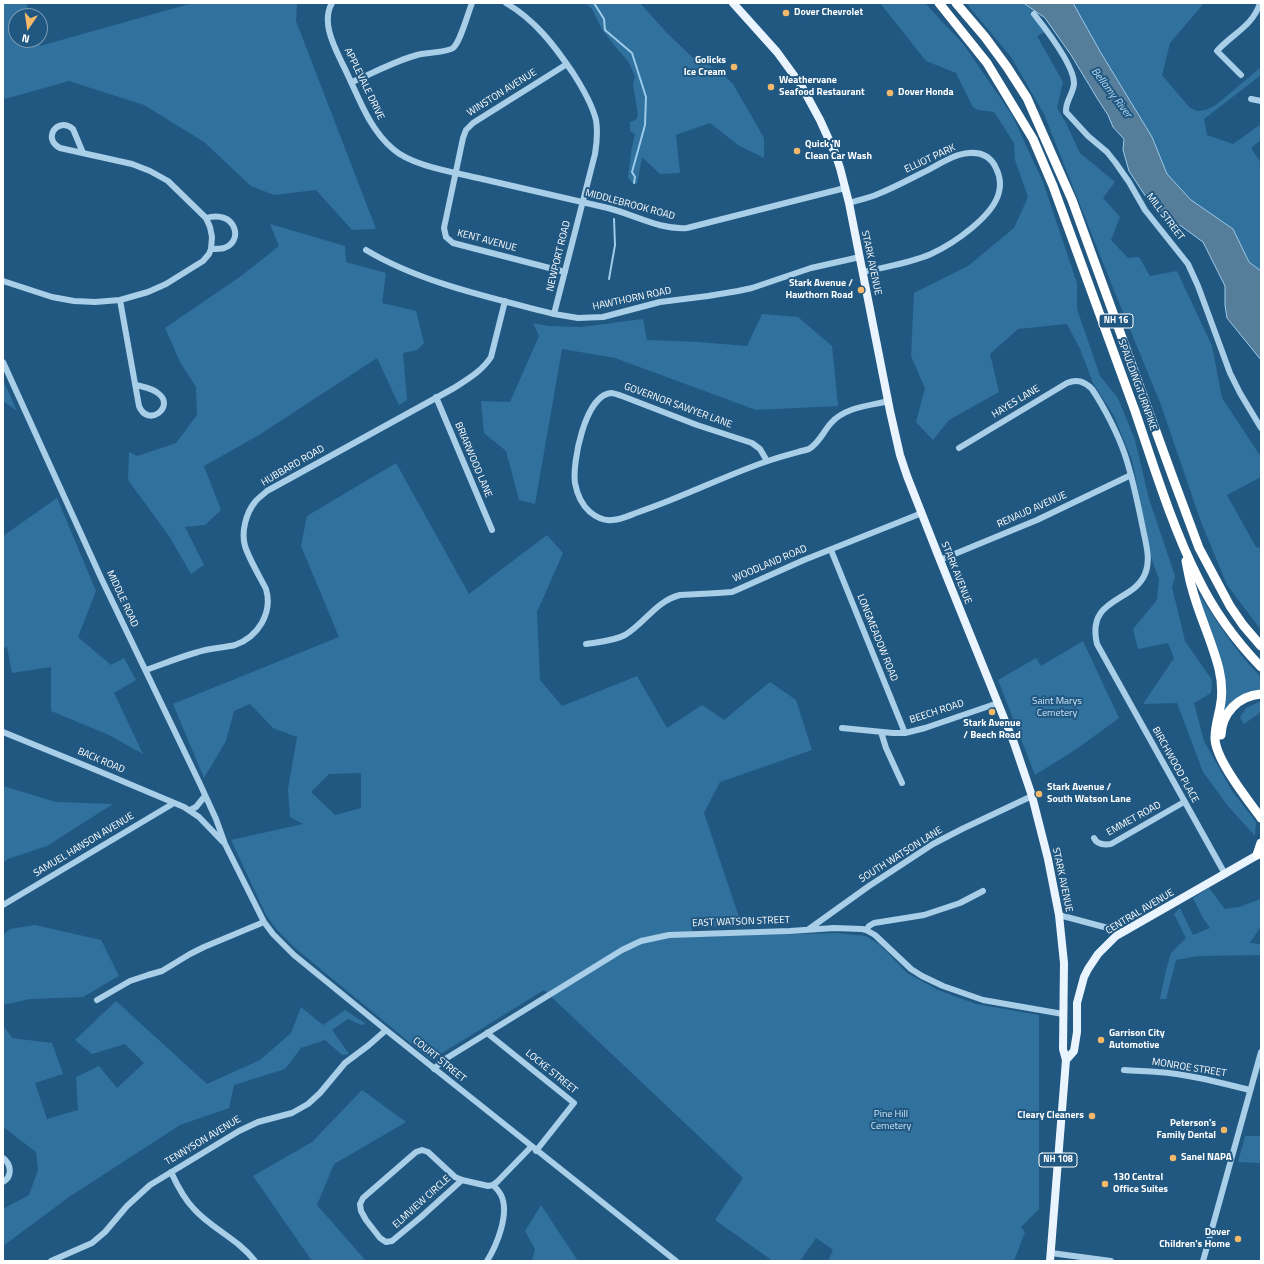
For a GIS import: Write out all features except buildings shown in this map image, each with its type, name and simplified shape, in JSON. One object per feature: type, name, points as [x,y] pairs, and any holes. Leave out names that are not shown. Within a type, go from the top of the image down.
[{"type":"highway","name":"SPAULDING TURNPIKE","points":[[939,3],[987,63],[1033,139],[1056,194],[1181,540],[1198,579],[1215,608],[1234,635],[1261,667]]},
{"type":"highway","name":"SPAULDING TURNPIKE","points":[[956,3],[985,37],[1027,98],[1072,200],[1199,548],[1230,606],[1243,625],[1261,646]]},
{"type":"highway","points":[[1181,540],[1192,589],[1210,640],[1222,682],[1223,693],[1214,738],[1217,751],[1222,762],[1261,818]]},
{"type":"highway","points":[[1261,694],[1246,697],[1232,708],[1222,724],[1221,736],[1222,748],[1227,759],[1261,809]]},
{"type":"highway","points":[[1259,854],[1261,842]]},
{"type":"main road","name":"STARK AVENUE","points":[[733,3],[777,52],[807,96],[834,153],[849,203],[888,402],[900,455],[940,560],[1014,743],[1032,796],[1048,859],[1059,915],[1064,963],[1063,1049],[1066,1060]]},
{"type":"main road","name":"CENTRAL AVENUE","points":[[1051,1257],[1066,1060],[1074,1051],[1077,1003],[1081,986],[1093,959],[1103,947],[1123,932],[1259,854]]},
{"type":"main road","points":[[1063,1014],[1077,1018]]},
{"type":"street","name":"APPLEVALE DRIVE","points":[[332,3],[328,20],[330,36],[371,123],[382,138],[393,149],[412,160],[456,172]]},
{"type":"street","points":[[352,82],[404,59],[433,52],[447,51],[454,48],[472,3]]},
{"type":"street","points":[[506,3],[534,24],[554,45],[578,82],[592,108],[597,132],[595,154],[582,202]]},
{"type":"street","points":[[1241,75],[1217,51],[1251,21],[1256,14],[1260,3]]},
{"type":"street","name":"MILL STREET","points":[[1034,14],[1056,45],[1072,73],[1074,84],[1066,103],[1066,112],[1088,136],[1107,152],[1129,182],[1145,210],[1188,264],[1198,286],[1230,372],[1240,393],[1261,428]]},
{"type":"street","name":"WINSTON AVENUE","points":[[456,172],[463,138],[469,126],[567,64]]},
{"type":"street","points":[[1251,99],[1261,100]]},
{"type":"street","points":[[3,281],[52,297],[74,301],[88,302],[120,300],[148,292],[166,284],[207,258],[211,249],[212,237],[206,218],[168,181],[150,171],[132,164],[60,148],[56,146],[52,140],[55,128],[66,125],[73,129],[83,153]]},
{"type":"street","name":"ELLIOT PARK","points":[[849,203],[878,195],[954,157],[969,153],[977,153],[991,159],[1000,178],[997,199],[986,214],[963,235],[927,256],[863,272]]},
{"type":"street","name":"MIDDLEBROOK ROAD","points":[[456,172],[610,209],[658,225],[672,228],[687,228],[845,188]]},
{"type":"street","name":"KENT AVENUE","points":[[456,172],[444,223],[444,232],[449,240],[458,245],[566,272]]},
{"type":"street","name":"NEWPORT ROAD","points":[[554,314],[566,272],[582,202]]},
{"type":"street","points":[[206,218],[211,216],[226,218],[234,230],[234,236],[229,245],[224,248],[211,249]]},
{"type":"street","name":"HAWTHORN ROAD","points":[[366,250],[381,259],[436,281],[472,293],[554,314],[578,318],[603,316],[660,302],[708,296],[752,288],[811,268],[860,257]]},
{"type":"street","points":[[120,300],[136,385],[141,410],[147,415],[151,416],[159,413],[162,410],[164,402],[161,395],[153,390],[136,385]]},
{"type":"street","name":"HUBBARD ROAD","points":[[146,670],[190,654],[242,642],[261,625],[267,612],[268,596],[246,547],[244,539],[244,530],[248,513],[256,501],[267,491],[474,376],[487,364],[491,357],[505,301]]},
{"type":"street","name":"MIDDLE ROAD","points":[[3,362],[102,580],[216,819],[225,844]]},
{"type":"street","name":"HAYES LANE","points":[[960,448],[1067,383],[1076,380],[1084,382]]},
{"type":"street","name":"BIRCHWOOD PLACE","points":[[1084,382],[1096,394],[1121,445],[1131,475],[1147,551],[1147,566],[1142,580],[1130,590],[1111,602],[1101,612],[1096,626],[1096,639],[1100,650],[1225,874]]},
{"type":"street","name":"GOVERNOR SAWYER LANE","points":[[767,461],[760,449],[752,443],[696,425],[612,393],[607,394],[593,404],[589,412],[581,434],[574,474],[580,500],[590,512],[597,517],[612,520],[620,519],[657,506],[767,461],[809,449],[815,445],[832,422],[843,412],[888,402]]},
{"type":"street","name":"BRIARWOOD LANE","points":[[436,397],[492,530]]},
{"type":"street","name":"RENAUD AVENUE","points":[[940,560],[1037,520],[1131,475]]},
{"type":"street","name":"WOODLAND ROAD","points":[[586,644],[616,639],[626,634],[659,605],[673,596],[732,592],[922,513]]},
{"type":"street","name":"LONGMEADOW ROAD","points":[[831,550],[905,733]]},
{"type":"street","name":"BEECH ROAD","points":[[842,728],[905,733],[925,728],[998,703]]},
{"type":"street","name":"BACK ROAD","points":[[3,732],[174,802],[190,810],[225,844]]},
{"type":"street","points":[[882,732],[886,748],[902,783]]},
{"type":"street","points":[[190,810],[205,796]]},
{"type":"street","name":"SOUTH WATSON LANE","points":[[808,929],[933,844],[1032,796]]},
{"type":"street","name":"SAMUEL HANSON AVENUE","points":[[3,905],[174,802]]},
{"type":"street","name":"EMMET ROAD","points":[[1094,838],[1095,841],[1100,844],[1111,844],[1184,802]]},
{"type":"street","name":"COURT STREET","points":[[225,844],[264,922],[294,955],[434,1069],[676,1261]]},
{"type":"street","points":[[983,891],[960,902],[924,915],[874,923],[866,930],[875,935],[911,969],[943,986],[969,996],[990,1001],[1063,1014]]},
{"type":"street","points":[[1059,915],[1123,932]]},
{"type":"street","points":[[97,1000],[130,981],[162,971],[204,947],[264,922]]},
{"type":"street","name":"EAST WATSON STREET","points":[[434,1069],[442,1061],[487,1033],[622,950],[641,941],[669,935],[684,934],[834,928],[856,928],[866,930]]},
{"type":"street","name":"TENNYSON AVENUE","points":[[52,1261],[96,1240],[134,1199],[150,1185],[171,1172],[248,1126],[300,1110],[317,1096],[345,1063],[386,1030]]},
{"type":"street","name":"LOCKE STREET","points":[[487,1033],[574,1103],[534,1149]]},
{"type":"street","points":[[1203,1261],[1261,1052]]},
{"type":"street","name":"MONROE STREET","points":[[1124,1070],[1176,1074],[1250,1090]]},
{"type":"street","points":[[487,1261],[497,1240],[504,1215],[502,1195],[492,1185],[534,1149]]},
{"type":"street","name":"ELMVIEW CIRCLE","points":[[462,1180],[422,1217],[392,1241],[386,1242],[380,1238],[361,1211],[360,1204],[363,1198],[416,1152],[422,1150],[428,1152],[456,1177],[462,1180],[482,1185],[492,1185]]},
{"type":"street","points":[[3,1158],[8,1162],[10,1169],[8,1178],[3,1182]]},
{"type":"street","points":[[171,1172],[185,1198],[194,1209],[238,1243],[255,1261]]},
{"type":"street","points":[[1051,1257],[1111,1261]]},
{"type":"green space","points":[[3,3],[26,3],[28,8],[8,8],[8,48],[48,48],[48,44],[193,3],[297,3],[296,21],[376,229],[352,230],[316,190],[274,195],[251,186],[204,142],[144,105],[69,81],[5,99],[3,98]]},
{"type":"green space","points":[[585,3],[640,3],[666,32],[692,57],[720,71],[733,84],[764,138],[764,158],[738,145],[710,123],[676,135],[680,173],[660,174],[642,157],[637,184],[633,183],[628,178],[635,134],[630,131],[630,122],[636,120],[638,115],[633,84],[635,76],[628,61],[603,31],[592,9]]},
{"type":"green space","points":[[880,3],[925,3],[964,45],[1012,115],[1043,182],[1077,283],[1077,309],[1100,376],[1118,398],[1135,440],[1149,499],[1175,576],[1172,587],[1185,641],[1212,680],[1211,693],[1194,703],[1204,741],[1232,791],[1256,822],[1255,836],[1228,806],[1203,772],[1177,703],[1143,704],[1174,658],[1168,643],[1138,649],[1133,629],[1157,600],[1159,579],[1152,560],[1132,460],[1114,416],[1093,383],[1080,349],[1067,324],[1018,329],[990,354],[999,392],[949,420],[933,440],[916,422],[925,388],[911,356],[914,293],[968,266],[1014,228],[1028,197],[1015,160],[1014,143],[994,112],[978,110],[973,107],[956,73],[926,61]]},
{"type":"green space","points":[[966,3],[1024,3],[1035,10],[1031,13],[1045,32],[1037,36],[1063,82],[1057,108],[1080,153],[1115,182],[1103,198],[1120,217],[1111,240],[1128,258],[1139,257],[1150,276],[1177,271],[1212,346],[1222,398],[1261,457],[1261,477],[1227,495],[1256,547],[1261,548],[1261,630],[1227,585],[1201,522],[1161,405],[1044,114],[1011,57]]},
{"type":"green space","points":[[1073,3],[1204,3],[1170,43],[1162,75],[1190,108],[1197,111],[1206,110],[1216,105],[1261,67],[1261,75],[1204,119],[1207,135],[1233,144],[1261,124],[1261,140],[1251,148],[1261,163],[1261,271],[1249,262],[1233,229],[1191,200],[1167,174],[1152,137],[1101,53]]},
{"type":"green space","points":[[270,224],[345,246],[346,262],[386,273],[382,303],[416,311],[424,343],[417,350],[403,353],[407,400],[399,405],[377,358],[259,435],[204,466],[221,510],[205,525],[185,527],[204,565],[191,574],[169,536],[128,480],[129,452],[137,456],[176,443],[197,415],[196,387],[180,362],[165,328],[241,276],[279,246]]},
{"type":"green space","points":[[762,314],[798,317],[832,346],[838,406],[756,410],[615,358],[562,349],[535,504],[519,500],[506,451],[484,433],[481,401],[510,402],[539,336],[533,323],[548,326],[581,327],[643,319],[647,340],[747,346]]},
{"type":"green space","points":[[3,380],[17,411],[3,401]]},
{"type":"green space","name":"Pine Hill Cemetery","points":[[396,463],[469,594],[547,535],[563,553],[537,612],[540,680],[562,706],[637,676],[667,728],[702,705],[724,720],[770,682],[796,700],[812,750],[720,782],[704,813],[742,926],[692,928],[694,937],[837,933],[866,936],[880,945],[907,973],[938,990],[976,1004],[1039,1015],[1039,1209],[1021,1227],[1025,1232],[1014,1261],[828,1261],[833,1250],[816,1238],[800,1261],[773,1261],[715,1220],[743,1178],[544,990],[431,1060],[295,948],[277,930],[266,915],[231,840],[303,824],[290,817],[288,789],[297,737],[273,728],[250,704],[234,711],[226,741],[204,778],[173,704],[339,637],[301,546],[307,516]],"holes":[[[361,773],[361,808],[335,815],[311,792],[329,774]]]},
{"type":"green space","points":[[57,498],[96,591],[78,637],[111,665],[124,658],[136,680],[114,693],[143,754],[109,735],[51,711],[51,667],[12,673],[7,647],[3,648],[3,536]]},
{"type":"green space","points":[[1200,595],[1228,638],[1261,677],[1261,692],[1249,694],[1239,699],[1231,706],[1221,723],[1219,734],[1223,756],[1261,815],[1224,761],[1219,749],[1217,732],[1225,702],[1225,681],[1222,666],[1197,596]]},
{"type":"green space","name":"Saint Marys Cemetery","points":[[1083,641],[1119,718],[1078,748],[1035,775],[998,680],[1036,658],[1041,666]]},
{"type":"green space","points":[[1261,701],[1261,712],[1244,724],[1240,717],[1246,708]]},
{"type":"green space","points":[[3,786],[56,802],[113,804],[47,846],[8,859],[3,863]]},
{"type":"green space","points":[[1209,888],[1225,909],[1239,907],[1261,899],[1261,926],[1250,943],[1261,944],[1261,955],[1198,956],[1176,960],[1166,999],[1160,999],[1171,953],[1186,938],[1174,914],[1180,908],[1193,935],[1210,928],[1193,898]]},
{"type":"green space","points":[[35,925],[101,940],[119,976],[83,997],[30,999],[3,1005],[3,935],[10,929]]},
{"type":"green space","points":[[116,1001],[207,1084],[260,1060],[291,1033],[301,1007],[323,1025],[345,1010],[366,1024],[361,1025],[348,1019],[332,1030],[349,1054],[342,1055],[325,1040],[301,1048],[285,1069],[234,1085],[229,1108],[180,1125],[69,1197],[3,1246],[3,1209],[29,1195],[38,1170],[36,1152],[3,1127],[3,1025],[12,1038],[52,1043],[63,1074],[35,1083],[47,1119],[78,1110],[76,1077],[99,1066],[117,1088],[144,1063],[125,1044],[92,1054],[75,1040]]},
{"type":"green space","points":[[362,1090],[406,1122],[334,1164],[317,1205],[366,1261],[312,1261],[253,1176],[312,1142]]},
{"type":"green space","points":[[1245,1136],[1261,1136],[1261,1163],[1238,1162]]},
{"type":"green space","points":[[541,1205],[578,1261],[532,1261],[535,1249],[525,1231]]},
{"type":"water","name":"Bellamy River","points":[[1024,3],[1073,3],[1101,53],[1152,137],[1167,174],[1191,200],[1233,229],[1249,262],[1261,271],[1261,360],[1227,318],[1225,286],[1203,242],[1181,226],[1166,218],[1148,200],[1129,171],[1123,150],[1124,139],[1113,127],[1108,115],[1071,55],[1045,18]]},
{"type":"waterway","points":[[594,3],[604,19],[605,30],[632,53],[646,97],[645,125],[632,172],[635,177],[634,183]]},
{"type":"waterway","points":[[609,279],[615,245],[614,219]]},
{"type":"place","name":"Dover Chevrolet","points":[[786,13]]},
{"type":"place","name":"Golicks Ice Cream","points":[[734,67]]},
{"type":"place","name":"Weathervane Seafood Restaurant","points":[[771,87]]},
{"type":"place","name":"Dover Honda","points":[[890,93]]},
{"type":"place","name":"Quick 'N Clean Car Wash","points":[[797,151]]},
{"type":"place","name":"Stark Avenue / Hawthorn Road","points":[[861,290]]},
{"type":"place","name":"Stark Avenue / Beech Road","points":[[992,712]]},
{"type":"place","name":"Stark Avenue / South Watson Lane","points":[[1039,794]]},
{"type":"place","name":"Garrison City Automotive","points":[[1101,1040]]},
{"type":"place","name":"Cleary Cleaners","points":[[1092,1116]]},
{"type":"place","name":"Peterson's Family Dental","points":[[1224,1130]]},
{"type":"place","name":"Sanel NAPA","points":[[1173,1158]]},
{"type":"place","name":"130 Central Office Suites","points":[[1105,1184]]},
{"type":"place","name":"Dover Children's Home","points":[[1238,1239]]}]
